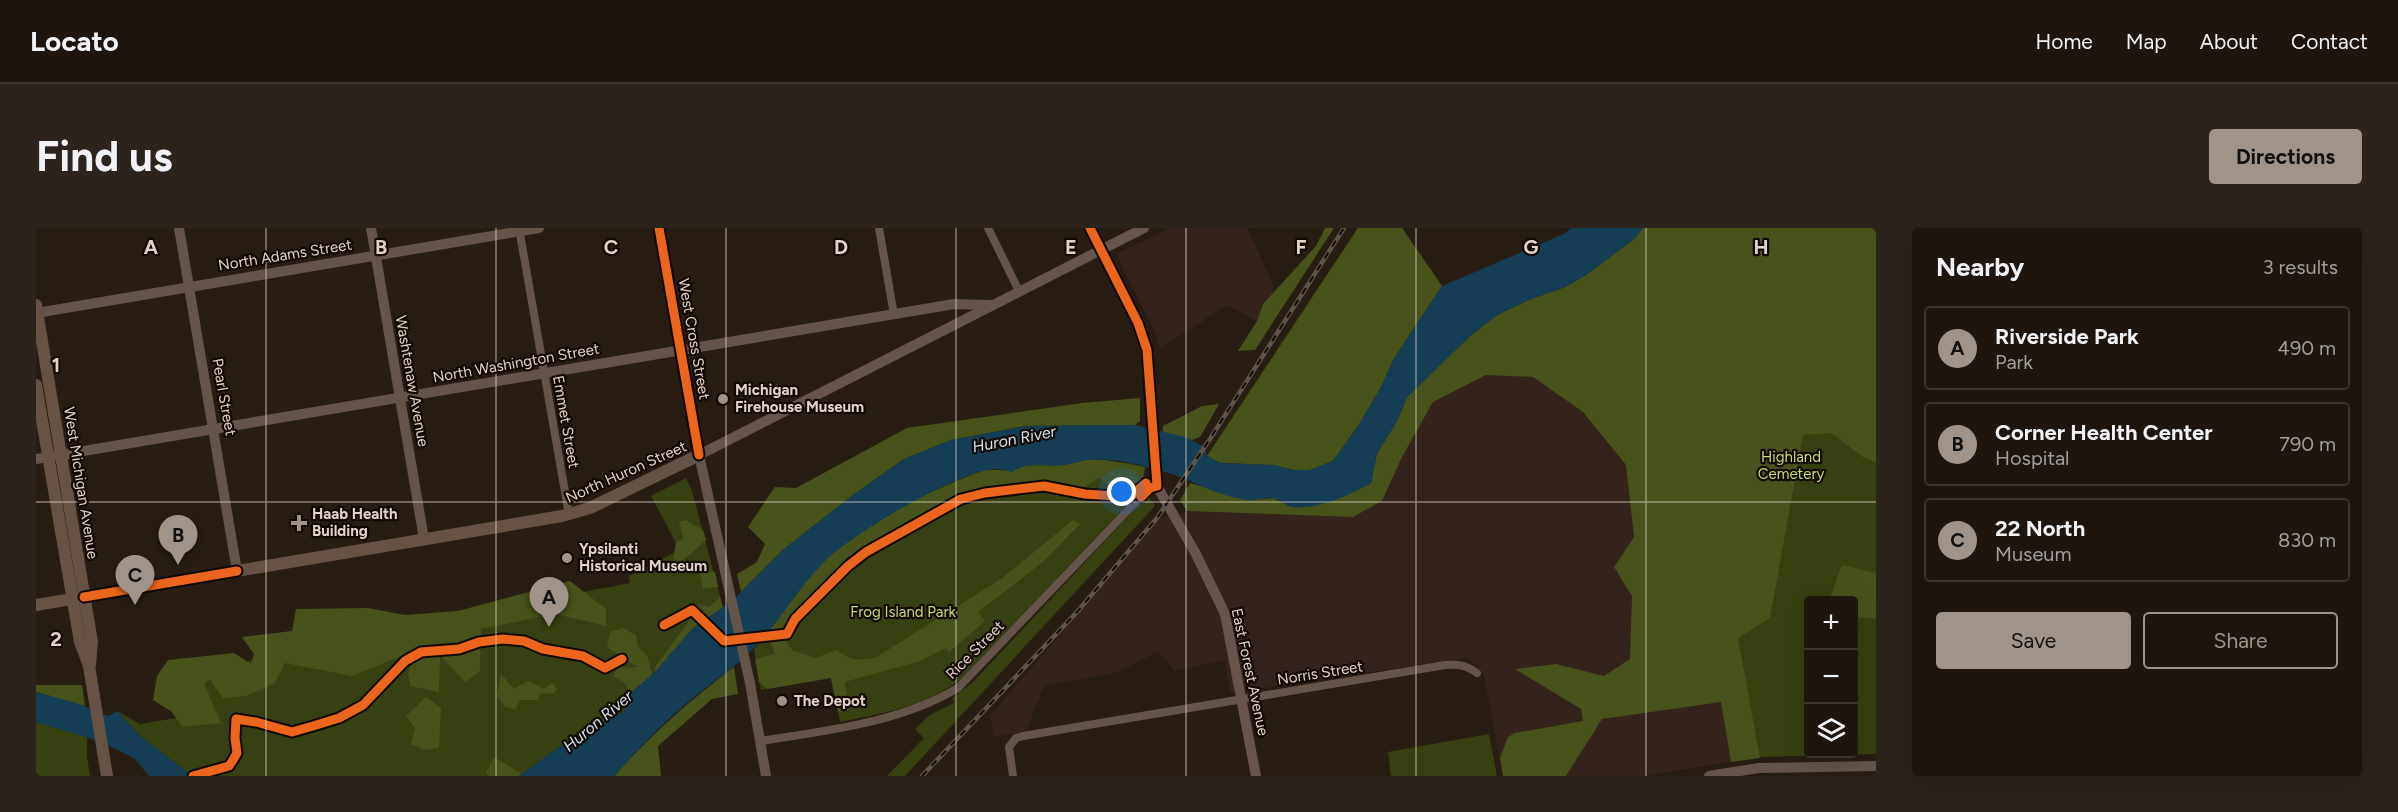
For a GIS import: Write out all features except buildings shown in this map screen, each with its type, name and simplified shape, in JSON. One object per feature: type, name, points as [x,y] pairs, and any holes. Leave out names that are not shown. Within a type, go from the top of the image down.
[{"type":"main road","name":"West Cross Street","points":[[659,228],[699,455]]},
{"type":"main road","points":[[1090,228],[1143,335],[1148,359],[1157,484]]},
{"type":"main road","name":"North Huron Street","points":[[36,605],[569,514],[598,504],[750,431],[990,305],[1143,228]]},
{"type":"main road","name":"West Michigan Avenue","points":[[36,310],[61,455],[78,598]]},
{"type":"main road","name":"West Michigan Avenue","points":[[36,385],[42,458],[78,598],[92,642],[89,666],[107,776]]},
{"type":"main road","name":"East Forest Avenue","points":[[1157,484],[1221,603],[1256,776]]},
{"type":"street","name":"Pearl Street","points":[[179,228],[237,571]]},
{"type":"street","name":"Washtenaw Avenue","points":[[371,228],[424,539]]},
{"type":"street","name":"North Adams Street","points":[[36,310],[189,287],[539,228]]},
{"type":"street","points":[[879,228],[894,315]]},
{"type":"street","points":[[988,228],[1019,291]]},
{"type":"street","name":"Emmet Street","points":[[519,230],[569,514]]},
{"type":"street","name":"North Washington Street","points":[[42,458],[954,304],[990,305]]},
{"type":"street","name":"West Cross Street","points":[[699,455],[730,587],[766,776]]},
{"type":"street","name":"Rice Street","points":[[761,741],[890,718],[934,702],[958,688],[1131,507],[1157,484]]},
{"type":"street","name":"Norris Street","points":[[1013,776],[1009,747],[1016,738],[1023,736],[1446,665],[1459,664],[1477,672]]},
{"type":"street","points":[[1709,776],[1759,768],[1876,766]]},
{"type":"shaded area","points":[[1170,228],[1247,228],[1276,291],[1263,304],[1257,321],[1227,305],[1160,349],[1156,334],[1116,254]]},
{"type":"shaded area","points":[[1486,375],[1533,377],[1583,412],[1626,465],[1634,537],[1614,567],[1632,596],[1630,660],[1721,702],[1731,762],[1642,776],[1503,776],[1484,674],[1475,664],[1465,658],[1230,693],[1225,660],[1175,671],[1158,651],[1119,672],[1044,686],[1026,731],[994,737],[990,716],[1160,519],[1187,511],[1353,517],[1382,501],[1402,457],[1433,402]]},
{"type":"green space","points":[[1325,228],[1334,228],[1255,350],[1238,351],[1257,321],[1263,304],[1316,246]]},
{"type":"green space","points":[[1358,228],[1402,228],[1442,286],[1395,357],[1380,389],[1358,426],[1333,461],[1310,470],[1293,470],[1274,465],[1220,463],[1207,456]]},
{"type":"green space","points":[[1643,228],[1876,228],[1876,463],[1863,457],[1831,433],[1803,435],[1770,618],[1738,638],[1760,758],[1731,762],[1721,702],[1602,719],[1566,776],[1503,776],[1500,758],[1508,737],[1515,733],[1583,721],[1581,709],[1515,669],[1556,664],[1604,676],[1630,659],[1632,596],[1614,567],[1634,537],[1626,465],[1583,412],[1533,377],[1486,375],[1433,402],[1402,457],[1382,501],[1353,517],[1187,511],[1180,500],[1190,483],[1247,500],[1274,498],[1289,506],[1301,507],[1331,501],[1371,483],[1377,453],[1397,421],[1407,397],[1470,336],[1497,315],[1531,299],[1565,287],[1586,275],[1634,239]]},
{"type":"green space","name":"Highland Cemetery","points":[[1876,301],[1876,754],[1858,754],[1858,596],[1804,596],[1804,756],[1759,757],[1735,627],[1706,395]]},
{"type":"green space","points":[[1140,398],[1140,421],[1135,425],[1026,426],[951,440],[904,459],[853,495],[784,549],[741,592],[737,574],[757,562],[765,544],[748,527],[775,487],[796,488],[907,428],[1082,403]]},
{"type":"green space","points":[[1219,404],[1200,437],[1192,440],[1163,433],[1163,426],[1202,406]]},
{"type":"green space","name":"Frog Island Park","points":[[1087,460],[1128,463],[1145,467],[1143,488],[960,680],[932,697],[903,708],[840,722],[831,678],[761,690],[754,649],[858,533],[1030,465],[1063,465]]},
{"type":"green space","points":[[1087,460],[1105,460],[1145,467],[1142,482],[1134,488],[1124,482],[1116,489],[1099,478],[1077,491],[1047,480],[984,489],[959,497],[863,551],[836,572],[792,619],[783,637],[792,650],[815,658],[837,650],[854,659],[875,658],[1001,579],[1073,520],[1080,524],[1043,562],[978,612],[985,621],[949,652],[946,648],[920,661],[845,682],[849,710],[838,712],[831,678],[767,689],[759,682],[755,659],[775,654],[767,633],[816,569],[867,527],[920,498],[982,471],[1011,470],[1020,466],[1063,465]]},
{"type":"green space","points":[[686,478],[692,491],[723,608],[693,628],[655,672],[625,698],[626,707],[620,715],[615,714],[604,722],[577,734],[519,776],[192,776],[139,735],[117,711],[140,724],[206,713],[200,680],[236,664],[467,614],[630,583],[629,576],[675,552],[676,543],[651,496]]},
{"type":"green space","points":[[1148,495],[1155,506],[905,776],[887,776],[924,738],[915,729],[930,715],[954,703],[952,698],[973,682]]},
{"type":"green space","points":[[686,520],[703,530],[706,540],[686,558],[672,566],[676,543],[683,538],[679,522]]},
{"type":"green space","points":[[1842,565],[1876,573],[1876,618],[1858,618],[1858,596],[1830,596]]},
{"type":"green space","points":[[704,570],[715,572],[718,587],[703,589],[700,572]]},
{"type":"green space","points":[[570,581],[606,609],[606,626],[556,614],[481,629],[480,671],[465,682],[440,655],[439,692],[410,686],[408,673],[417,650],[352,676],[285,663],[275,683],[246,696],[223,698],[210,680],[204,683],[221,723],[182,727],[172,712],[153,700],[157,676],[168,660],[234,653],[251,664],[254,654],[242,637],[292,631],[296,609],[368,608],[405,615],[458,611]]},
{"type":"green space","points":[[720,597],[723,608],[693,628],[655,672],[655,667],[691,618],[697,619],[698,604],[709,607]]},
{"type":"green space","points":[[623,628],[636,635],[638,647],[647,655],[652,675],[630,693],[624,682],[613,676],[618,668],[637,667],[607,647],[610,632]]},
{"type":"green space","points":[[734,667],[738,694],[712,699],[658,746],[661,776],[614,776],[671,718]]},
{"type":"green space","points":[[501,674],[514,689],[528,681],[544,689],[552,683],[557,689],[554,693],[540,694],[537,700],[520,700],[515,709],[505,707],[497,695]]},
{"type":"green space","points":[[36,685],[82,685],[85,706],[36,692]]},
{"type":"green space","points":[[426,697],[441,708],[439,748],[424,750],[411,744],[415,728],[406,716]]},
{"type":"green space","points":[[36,722],[87,737],[90,776],[36,776]]},
{"type":"green space","points":[[1489,734],[1497,776],[1391,776],[1388,752]]},
{"type":"green space","points":[[494,757],[522,774],[519,776],[490,776],[486,773]]},
{"type":"water","name":"Huron River","points":[[1571,228],[1643,228],[1634,239],[1586,275],[1565,287],[1531,299],[1497,315],[1470,336],[1407,397],[1397,421],[1377,453],[1371,483],[1320,505],[1298,507],[1289,506],[1273,498],[1249,500],[1236,498],[1162,471],[1108,460],[1087,460],[1057,466],[1031,465],[1012,472],[996,469],[977,472],[905,506],[837,550],[797,593],[755,647],[735,666],[676,712],[614,776],[519,776],[577,734],[604,722],[615,713],[620,715],[628,705],[625,698],[655,672],[693,628],[732,601],[784,549],[853,495],[904,459],[951,440],[1026,426],[1135,425],[1185,437],[1205,447],[1207,456],[1220,463],[1274,465],[1293,470],[1310,470],[1333,461],[1358,426],[1380,389],[1395,357],[1442,286],[1566,233]]},
{"type":"water","points":[[36,692],[76,703],[108,716],[117,711],[139,735],[192,776],[149,776],[135,759],[102,742],[36,722]]},
{"type":"railway","points":[[922,776],[1077,612],[1157,518],[1344,228]]},
{"type":"cycle path","points":[[659,228],[699,455]]},
{"type":"cycle path","points":[[1090,228],[1138,323],[1147,350],[1157,486],[1150,488],[1141,497]]},
{"type":"cycle path","points":[[664,625],[692,610],[724,641],[787,634],[795,619],[848,566],[866,552],[961,499],[985,493],[1044,486],[1085,494],[1130,497],[1146,483]]},
{"type":"cycle path","points":[[84,597],[237,571]]},
{"type":"cycle path","points":[[193,776],[229,766],[237,753],[236,719],[292,732],[339,718],[363,705],[405,661],[421,652],[459,649],[479,642],[503,639],[524,641],[543,649],[583,656],[605,668],[622,659]]},
{"type":"place","name":"Michigan Firehouse Museum","points":[[723,399]]},
{"type":"place","name":"Haab Health Building","points":[[299,523]]},
{"type":"place","name":"Ypsilanti Historical Museum","points":[[567,558]]},
{"type":"place","name":"Corner Health Center","points":[[178,565]]},
{"type":"place","name":"22 North","points":[[135,605]]},
{"type":"place","name":"Riverside Park","points":[[549,627]]},
{"type":"place","name":"The Depot","points":[[782,701]]}]
